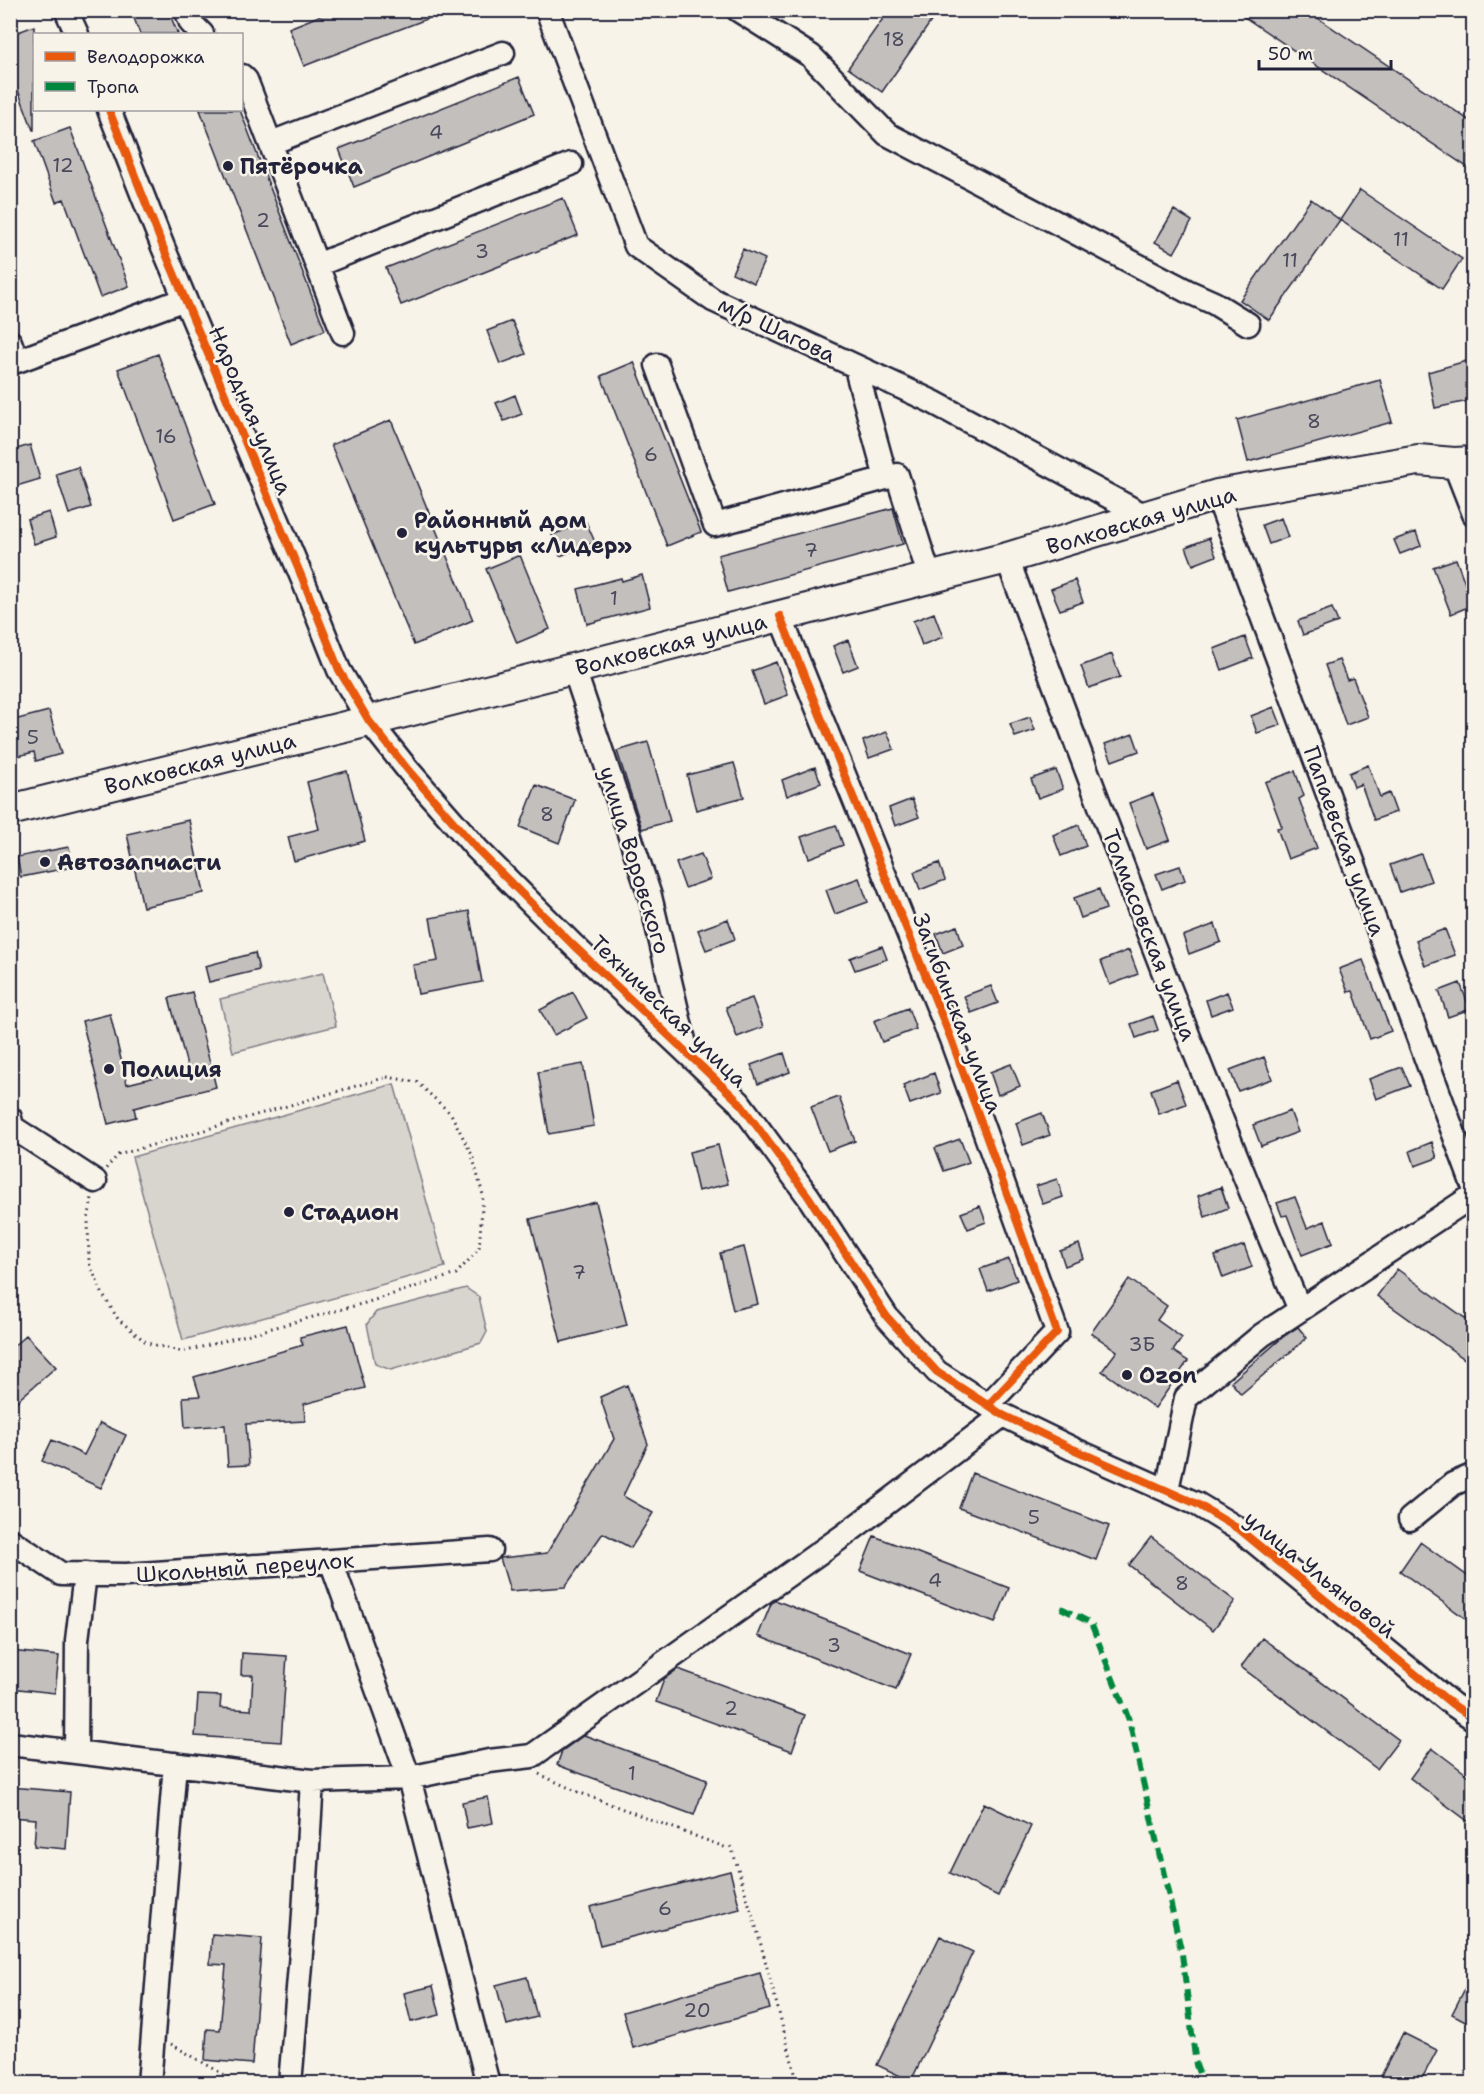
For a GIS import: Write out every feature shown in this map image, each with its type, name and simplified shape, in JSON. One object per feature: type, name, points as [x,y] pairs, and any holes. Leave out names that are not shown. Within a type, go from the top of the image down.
[{"type":"main road","name":"Волковская улица","points":[[10,810],[1007,558],[1217,495],[1418,460],[1463,463]]},
{"type":"street","points":[[66,10],[77,33]]},
{"type":"street","points":[[186,10],[190,23],[200,33]]},
{"type":"street","name":"м/р Шагова","points":[[550,10],[549,15],[636,246],[713,300],[933,402],[1147,517]]},
{"type":"street","points":[[738,10],[811,57],[887,134],[1214,303],[1248,324]]},
{"type":"street","points":[[270,143],[503,53]]},
{"type":"street","points":[[243,77],[344,333]]},
{"type":"street","name":"Народная улица","points":[[109,111],[339,670],[369,721]]},
{"type":"street","points":[[317,265],[571,164]]},
{"type":"street","points":[[10,342],[17,361],[185,299]]},
{"type":"street","points":[[657,365],[715,525],[897,475],[930,578]]},
{"type":"street","points":[[858,376],[886,478]]},
{"type":"street","points":[[1463,463],[1473,514]]},
{"type":"street","name":"Папаевская улица","points":[[1217,495],[1473,1188]]},
{"type":"street","name":"Толмасовская улица","points":[[1007,558],[1104,818],[1259,1214],[1300,1310]]},
{"type":"street","name":"Загибинская улица","points":[[780,616],[951,1039],[1057,1332],[995,1410]]},
{"type":"street","name":"улица Воровского","points":[[574,669],[650,896],[687,1053]]},
{"type":"street","name":"Техническая улица","points":[[369,721],[477,849],[573,945],[739,1102],[808,1196],[887,1317],[937,1372],[995,1410]]},
{"type":"street","points":[[11,1124],[96,1181]]},
{"type":"street","points":[[1167,1490],[1186,1398],[1262,1335],[1473,1195]]},
{"type":"street","points":[[10,1744],[312,1780],[409,1778],[532,1756],[843,1536],[995,1410]]},
{"type":"street","name":"улица Ульяновой","points":[[995,1410],[1073,1449],[1197,1504],[1240,1530],[1473,1719]]},
{"type":"street","points":[[1410,1519],[1453,1484],[1473,1475]]},
{"type":"street","name":"Школьный переулок","points":[[10,1540],[61,1574],[126,1575],[490,1550]]},
{"type":"street","points":[[331,1561],[409,1778],[488,2084]]},
{"type":"street","points":[[76,1752],[77,1640],[85,1574]]},
{"type":"street","points":[[149,2080],[176,1764]]},
{"type":"street","points":[[290,2084],[312,1780]]},
{"type":"path","points":[[387,1077],[417,1082],[452,1114],[472,1155],[483,1195],[479,1249],[456,1274],[365,1303],[183,1352],[147,1342],[118,1319],[103,1295],[89,1263],[88,1220],[96,1181],[118,1155],[387,1077]]},
{"type":"path","points":[[507,1759],[578,1792],[729,1847],[758,1930],[798,2084]]},
{"type":"path","points":[[154,2037],[170,2043],[240,2084]]},
{"type":"shaded area","points":[[323,973],[336,1026],[233,1052],[220,999]]},
{"type":"shaded area","name":"Стадион","points":[[394,1084],[445,1267],[183,1340],[132,1157]]},
{"type":"shaded area","points":[[466,1288],[479,1297],[487,1332],[481,1343],[391,1370],[375,1364],[367,1324],[376,1312]]},
{"type":"building","points":[[131,10],[168,10],[178,33],[140,33]]},
{"type":"building","points":[[334,10],[445,10],[445,12],[304,66],[289,28]]},
{"type":"building","points":[[889,10],[939,10],[882,92],[848,68]]},
{"type":"building","points":[[1234,10],[1306,10],[1473,123],[1473,171]]},
{"type":"building","points":[[34,26],[34,130],[10,69],[10,35]]},
{"type":"building","points":[[519,77],[534,114],[354,187],[339,149]]},
{"type":"building","points":[[200,111],[240,111],[325,330],[291,344]]},
{"type":"building","points":[[70,128],[129,286],[100,297],[64,199],[56,202],[34,141]]},
{"type":"building","points":[[1360,190],[1462,259],[1442,289],[1340,220]]},
{"type":"building","points":[[563,198],[578,235],[401,305],[386,268]]},
{"type":"building","points":[[1311,199],[1340,220],[1269,320],[1240,300]]},
{"type":"building","points":[[1174,210],[1192,221],[1174,253],[1155,242]]},
{"type":"building","points":[[743,249],[765,259],[754,283],[732,273]]},
{"type":"building","points":[[512,321],[526,354],[500,364],[487,331]]},
{"type":"building","points":[[158,354],[215,504],[174,519],[118,369]]},
{"type":"building","points":[[1473,359],[1473,400],[1435,408],[1428,372]]},
{"type":"building","points":[[634,362],[701,532],[667,546],[601,376]]},
{"type":"building","points":[[1380,380],[1392,422],[1248,462],[1237,420]]},
{"type":"building","points":[[515,395],[522,414],[504,421],[496,403]]},
{"type":"building","name":"Районный дом культуры «Лидер»","points":[[391,420],[473,620],[414,645],[331,445]]},
{"type":"building","points":[[30,445],[40,479],[10,488],[10,451]]},
{"type":"building","points":[[78,467],[91,507],[69,514],[56,474]]},
{"type":"building","points":[[893,508],[903,544],[728,592],[718,555]]},
{"type":"building","points":[[49,512],[56,537],[34,544],[27,519]]},
{"type":"building","points":[[1281,518],[1288,537],[1269,544],[1262,525]]},
{"type":"building","points":[[586,522],[595,542],[560,556],[552,535]]},
{"type":"building","points":[[1416,532],[1421,546],[1400,554],[1394,540]]},
{"type":"building","points":[[1209,538],[1216,556],[1193,565],[1186,547]]},
{"type":"building","points":[[520,555],[550,629],[517,643],[486,569]]},
{"type":"building","points":[[1456,559],[1473,605],[1451,614],[1433,567]]},
{"type":"building","points":[[642,575],[650,607],[587,624],[578,589]]},
{"type":"building","points":[[1075,580],[1083,602],[1060,610],[1051,589]]},
{"type":"building","points":[[1332,608],[1338,622],[1303,635],[1298,621]]},
{"type":"building","points":[[934,613],[943,637],[922,645],[913,621]]},
{"type":"building","points":[[1245,637],[1253,658],[1222,670],[1214,649]]},
{"type":"building","points":[[848,640],[858,666],[843,672],[833,646]]},
{"type":"building","points":[[1112,654],[1120,677],[1089,688],[1081,666]]},
{"type":"building","points":[[1339,660],[1347,680],[1353,678],[1368,717],[1346,725],[1325,665]]},
{"type":"building","points":[[776,662],[788,695],[764,704],[752,671]]},
{"type":"building","points":[[1274,707],[1281,725],[1257,733],[1251,716]]},
{"type":"building","points":[[49,711],[61,754],[36,761],[34,752],[10,758],[10,721]]},
{"type":"building","points":[[1030,717],[1035,730],[1015,737],[1010,724]]},
{"type":"building","points":[[887,732],[894,749],[869,758],[863,741]]},
{"type":"building","points":[[1133,734],[1139,751],[1112,761],[1105,744]]},
{"type":"building","points":[[648,742],[670,821],[642,829],[617,751]]},
{"type":"building","points":[[734,763],[744,797],[696,810],[687,775]]},
{"type":"building","points":[[1368,765],[1380,797],[1389,793],[1396,812],[1374,820],[1361,784],[1354,787],[1349,773]]},
{"type":"building","points":[[815,767],[821,783],[787,796],[782,780]]},
{"type":"building","points":[[1056,770],[1063,789],[1038,798],[1031,779]]},
{"type":"building","points":[[347,771],[365,841],[294,861],[288,837],[319,829],[307,782]]},
{"type":"building","points":[[1295,771],[1304,796],[1299,799],[1317,848],[1288,859],[1277,828],[1282,827],[1265,782]]},
{"type":"building","points":[[536,785],[575,800],[559,843],[520,827]]},
{"type":"building","points":[[1153,794],[1170,840],[1146,849],[1129,803]]},
{"type":"building","points":[[912,799],[919,817],[895,826],[889,808]]},
{"type":"building","points":[[189,820],[204,893],[143,907],[127,834]]},
{"type":"building","points":[[836,825],[843,845],[809,858],[801,837]]},
{"type":"building","points":[[1079,825],[1086,846],[1061,856],[1053,835]]},
{"type":"building","name":"Автозапчасти","points":[[69,847],[73,867],[21,877],[17,857]]},
{"type":"building","points":[[701,854],[711,879],[685,888],[676,863]]},
{"type":"building","points":[[1421,854],[1431,881],[1400,892],[1390,865]]},
{"type":"building","points":[[939,863],[945,880],[920,890],[914,872]]},
{"type":"building","points":[[1180,866],[1185,880],[1162,889],[1156,874]]},
{"type":"building","points":[[859,878],[868,902],[835,914],[826,890]]},
{"type":"building","points":[[1099,889],[1106,909],[1081,918],[1074,898]]},
{"type":"building","points":[[469,911],[482,982],[418,994],[413,965],[438,961],[430,918]]},
{"type":"building","points":[[728,919],[735,939],[706,950],[698,930]]},
{"type":"building","points":[[1215,924],[1221,942],[1189,954],[1183,936]]},
{"type":"building","points":[[957,926],[963,945],[943,953],[936,934]]},
{"type":"building","points":[[1445,929],[1455,955],[1425,966],[1416,940]]},
{"type":"building","points":[[882,946],[887,959],[855,970],[850,958]]},
{"type":"building","points":[[1129,950],[1138,974],[1110,985],[1101,961]]},
{"type":"building","points":[[255,953],[259,970],[209,982],[205,966]]},
{"type":"building","points":[[1363,960],[1391,1031],[1370,1039],[1353,991],[1348,992],[1339,969]]},
{"type":"building","points":[[1460,983],[1470,1009],[1448,1017],[1439,991]]},
{"type":"building","points":[[991,986],[998,1003],[971,1013],[964,996]]},
{"type":"building","points":[[192,992],[216,1087],[134,1108],[136,1117],[108,1124],[82,1021],[110,1014],[127,1084],[188,1069],[169,998]]},
{"type":"building","points":[[573,992],[587,1018],[554,1035],[540,1010]]},
{"type":"building","points":[[1227,992],[1233,1007],[1211,1015],[1206,1000]]},
{"type":"building","points":[[752,998],[763,1027],[737,1037],[726,1007]]},
{"type":"building","points":[[908,1008],[916,1029],[882,1042],[874,1021]]},
{"type":"building","points":[[1153,1016],[1158,1030],[1136,1038],[1131,1024]]},
{"type":"building","points":[[784,1053],[790,1072],[758,1084],[751,1065]]},
{"type":"building","points":[[1264,1057],[1272,1079],[1238,1091],[1230,1070]]},
{"type":"building","points":[[583,1064],[594,1126],[549,1134],[538,1072]]},
{"type":"building","points":[[1011,1064],[1020,1086],[998,1095],[990,1072]]},
{"type":"building","points":[[1402,1067],[1410,1086],[1376,1099],[1369,1079]]},
{"type":"building","points":[[934,1073],[941,1093],[910,1104],[903,1085]]},
{"type":"building","points":[[1177,1080],[1186,1104],[1159,1114],[1151,1090]]},
{"type":"building","points":[[839,1097],[855,1141],[828,1151],[811,1107]]},
{"type":"building","points":[[1290,1111],[1298,1132],[1261,1146],[1253,1125]]},
{"type":"building","points":[[1042,1113],[1050,1135],[1023,1145],[1016,1123]]},
{"type":"building","points":[[960,1139],[969,1162],[944,1171],[935,1148]]},
{"type":"building","points":[[1432,1142],[1437,1158],[1415,1166],[1410,1151]]},
{"type":"building","points":[[718,1145],[728,1184],[698,1191],[689,1152]]},
{"type":"building","points":[[1057,1179],[1063,1197],[1043,1204],[1036,1186]]},
{"type":"building","points":[[1221,1187],[1228,1208],[1205,1217],[1198,1196]]},
{"type":"building","points":[[1295,1197],[1307,1228],[1325,1221],[1333,1243],[1302,1255],[1287,1215],[1282,1216],[1277,1203]]},
{"type":"building","points":[[596,1202],[627,1325],[561,1342],[530,1219]]},
{"type":"building","points":[[980,1206],[986,1222],[968,1229],[961,1213]]},
{"type":"building","points":[[1079,1244],[1084,1259],[1065,1266],[1060,1251]]},
{"type":"building","points":[[1244,1245],[1252,1267],[1223,1278],[1215,1256]]},
{"type":"building","points":[[744,1247],[758,1304],[733,1310],[720,1253]]},
{"type":"building","points":[[1009,1259],[1017,1280],[988,1291],[980,1269]]},
{"type":"building","points":[[1397,1269],[1473,1324],[1473,1365],[1377,1296]]},
{"type":"building","points":[[1129,1279],[1167,1306],[1157,1320],[1182,1338],[1173,1351],[1188,1361],[1155,1408],[1102,1371],[1117,1351],[1091,1333]]},
{"type":"building","points":[[348,1325],[365,1388],[304,1404],[305,1421],[246,1424],[249,1465],[228,1466],[225,1425],[185,1428],[183,1397],[200,1396],[194,1377],[303,1345],[300,1337]]},
{"type":"building","points":[[1298,1327],[1307,1338],[1241,1394],[1231,1382]]},
{"type":"building","points":[[26,1335],[56,1367],[10,1407],[10,1349]]},
{"type":"building","points":[[627,1385],[648,1444],[623,1496],[653,1513],[631,1548],[603,1533],[565,1587],[510,1591],[500,1558],[547,1553],[614,1439],[600,1397]]},
{"type":"building","points":[[100,1423],[126,1435],[101,1488],[42,1461],[52,1440],[84,1455]]},
{"type":"building","points":[[972,1473],[1109,1526],[1096,1560],[959,1508]]},
{"type":"building","points":[[874,1536],[1009,1588],[995,1623],[860,1571]]},
{"type":"building","points":[[1151,1537],[1235,1601],[1213,1630],[1129,1565]]},
{"type":"building","points":[[1420,1542],[1473,1580],[1473,1624],[1400,1571]]},
{"type":"building","points":[[775,1600],[911,1654],[896,1690],[758,1636],[771,1604]]},
{"type":"building","points":[[1262,1638],[1399,1740],[1377,1769],[1241,1667]]},
{"type":"building","points":[[10,1651],[59,1656],[55,1693],[10,1688]]},
{"type":"building","points":[[242,1653],[287,1656],[281,1742],[195,1736],[198,1695],[221,1696],[220,1708],[251,1710],[253,1675],[241,1675]]},
{"type":"building","points":[[678,1669],[805,1715],[792,1751],[656,1702],[664,1679]]},
{"type":"building","points":[[584,1735],[707,1780],[694,1815],[557,1765],[562,1751]]},
{"type":"building","points":[[1432,1748],[1473,1779],[1473,1825],[1410,1778]]},
{"type":"building","points":[[10,1787],[70,1792],[66,1849],[34,1846],[36,1819],[10,1817]]},
{"type":"building","points":[[488,1797],[493,1823],[467,1828],[462,1802]]},
{"type":"building","points":[[984,1803],[1031,1826],[998,1896],[950,1873]]},
{"type":"building","points":[[730,1871],[740,1909],[600,1945],[590,1907]]},
{"type":"building","points":[[212,1934],[262,1938],[252,2064],[205,2060],[207,2029],[220,2030],[226,1965],[210,1964]]},
{"type":"building","points":[[940,1936],[973,1952],[911,2081],[877,2065]]},
{"type":"building","points":[[760,1973],[770,2009],[633,2048],[623,2012]]},
{"type":"building","points":[[1473,1973],[1473,2025],[1452,2014]]},
{"type":"building","points":[[527,1977],[537,2017],[507,2025],[496,1985]]},
{"type":"building","points":[[433,1986],[440,2015],[411,2022],[404,1993]]},
{"type":"building","points":[[1403,2033],[1437,2050],[1419,2084],[1377,2084]]},
{"type":"marked path","points":[[1061,1608],[1091,1623],[1129,1720],[1182,1954],[1196,2065],[1203,2084]]},
{"type":"cycle path","points":[[109,111],[163,247],[339,670],[369,721],[408,770],[477,849],[573,945],[739,1102],[808,1196],[887,1317],[937,1372],[1003,1415],[1197,1504],[1240,1530],[1452,1704],[1474,1719]]},
{"type":"cycle path","points":[[780,616],[951,1039],[1057,1332],[988,1405]]},
{"type":"place","name":"Пятёрочка","points":[[228,166]]},
{"type":"place","name":"Районный дом культуры «Лидер»","points":[[402,533]]},
{"type":"place","name":"Автозапчасти","points":[[45,862]]},
{"type":"place","name":"Полиция","points":[[109,1069]]},
{"type":"place","name":"Стадион","points":[[289,1212]]},
{"type":"place","name":"Ozon","points":[[1127,1375]]}]
